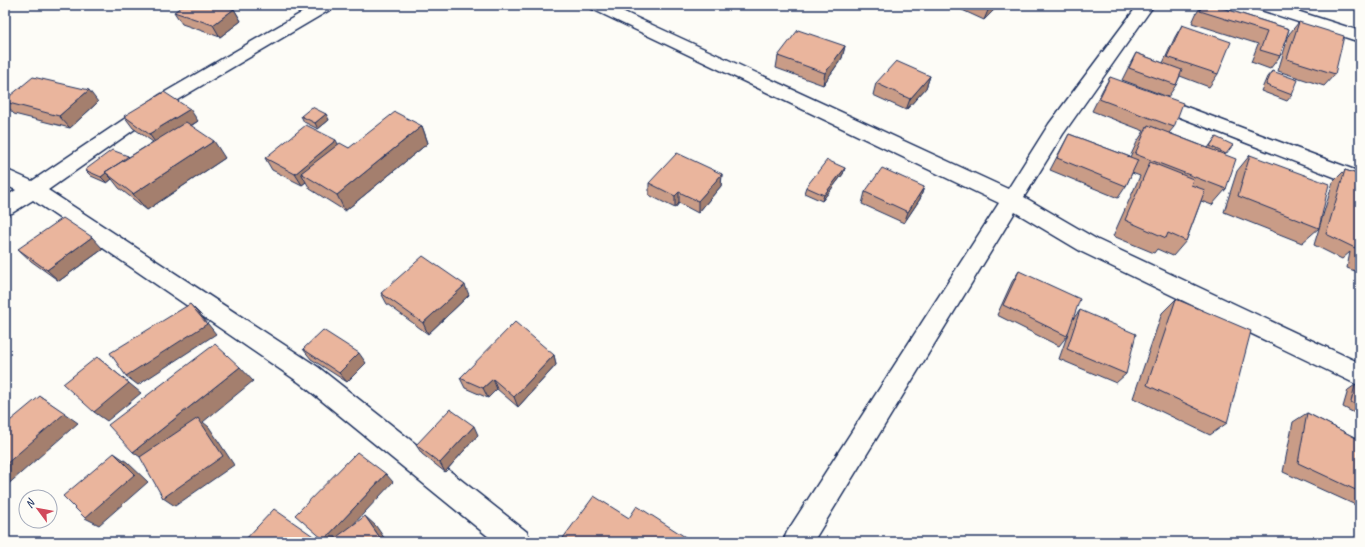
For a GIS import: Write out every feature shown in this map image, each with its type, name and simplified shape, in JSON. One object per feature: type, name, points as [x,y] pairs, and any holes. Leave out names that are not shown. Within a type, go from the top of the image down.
[{"type":"street","points":[[5,207],[33,190],[166,99],[327,5]]},
{"type":"street","points":[[596,5],[1012,200],[1090,246],[1360,375]]},
{"type":"street","points":[[797,542],[1056,129],[1101,80],[1146,5]]},
{"type":"street","points":[[1262,5],[1360,37]]},
{"type":"street","points":[[1137,94],[1360,180]]},
{"type":"street","points":[[5,176],[33,190],[309,375],[517,542]]},
{"type":"building","points":[[184,5],[222,5],[234,9],[213,25],[174,12]]},
{"type":"building","points":[[983,5],[991,5],[989,8]]},
{"type":"building","points":[[1202,5],[1213,5],[1289,29],[1280,56],[1260,50],[1267,32],[1200,11]]},
{"type":"building","points":[[1299,22],[1344,36],[1335,74],[1287,59]]},
{"type":"building","points":[[1182,25],[1231,42],[1218,74],[1167,57]]},
{"type":"building","points":[[798,30],[845,46],[825,73],[778,56]]},
{"type":"building","points":[[1136,53],[1182,70],[1176,85],[1129,68]]},
{"type":"building","points":[[896,61],[930,76],[910,99],[876,83]]},
{"type":"building","points":[[1272,71],[1298,80],[1292,95],[1266,85]]},
{"type":"building","points":[[33,77],[89,90],[59,116],[5,102],[5,100]]},
{"type":"building","points":[[1110,77],[1183,103],[1174,127],[1099,99]]},
{"type":"building","points":[[164,92],[190,109],[149,134],[124,116]]},
{"type":"building","points":[[312,107],[326,114],[315,123],[301,116]]},
{"type":"building","points":[[395,112],[422,126],[337,195],[301,173],[340,143],[349,148]]},
{"type":"building","points":[[186,122],[214,141],[133,194],[105,172]]},
{"type":"building","points":[[306,125],[336,140],[295,174],[265,158]]},
{"type":"building","points":[[1148,125],[1236,159],[1226,189],[1135,154]]},
{"type":"building","points":[[1069,134],[1138,160],[1126,186],[1057,158]]},
{"type":"building","points":[[1216,137],[1233,145],[1226,154],[1210,146]]},
{"type":"building","points":[[112,150],[128,156],[105,172],[106,173],[101,177],[85,170]]},
{"type":"building","points":[[677,153],[722,174],[698,201],[679,192],[675,196],[649,183]]},
{"type":"building","points":[[1250,155],[1329,184],[1319,228],[1238,196]]},
{"type":"building","points":[[827,160],[845,168],[824,195],[806,187]]},
{"type":"building","points":[[1150,162],[1193,179],[1191,185],[1205,190],[1186,241],[1168,233],[1166,238],[1125,220]]},
{"type":"building","points":[[882,168],[924,187],[908,212],[865,192]]},
{"type":"building","points":[[1345,170],[1360,175],[1360,234],[1355,248],[1326,234]]},
{"type":"building","points":[[63,218],[92,237],[47,270],[18,249]]},
{"type":"building","points":[[423,256],[465,285],[423,323],[381,293]]},
{"type":"building","points":[[1019,271],[1080,299],[1067,336],[1003,305]]},
{"type":"building","points":[[1176,299],[1251,331],[1227,423],[1147,385]]},
{"type":"building","points":[[190,304],[207,324],[126,376],[110,353]]},
{"type":"building","points":[[1080,310],[1136,334],[1126,374],[1067,349]]},
{"type":"building","points":[[515,322],[554,355],[514,397],[493,379],[483,388],[460,378]]},
{"type":"building","points":[[323,330],[359,353],[339,373],[303,349]]},
{"type":"building","points":[[215,344],[240,367],[133,452],[108,425]]},
{"type":"building","points":[[97,357],[129,383],[94,412],[63,384]]},
{"type":"building","points":[[1355,385],[1360,388],[1360,407],[1351,402]]},
{"type":"building","points":[[40,396],[65,413],[5,465],[5,425]]},
{"type":"building","points":[[450,409],[474,426],[440,463],[416,445]]},
{"type":"building","points":[[1307,413],[1360,440],[1360,492],[1298,463]]},
{"type":"building","points":[[198,418],[223,456],[163,498],[140,457]]},
{"type":"building","points":[[357,452],[386,474],[324,540],[295,515]]},
{"type":"building","points":[[114,453],[135,474],[85,518],[63,496]]},
{"type":"building","points":[[594,496],[629,518],[637,506],[693,542],[569,542],[563,538]]},
{"type":"building","points":[[274,509],[316,538],[312,542],[243,542]]},
{"type":"building","points":[[365,516],[383,542],[330,542]]},
{"type":"building","points":[[466,538],[469,542],[462,542]]}]
